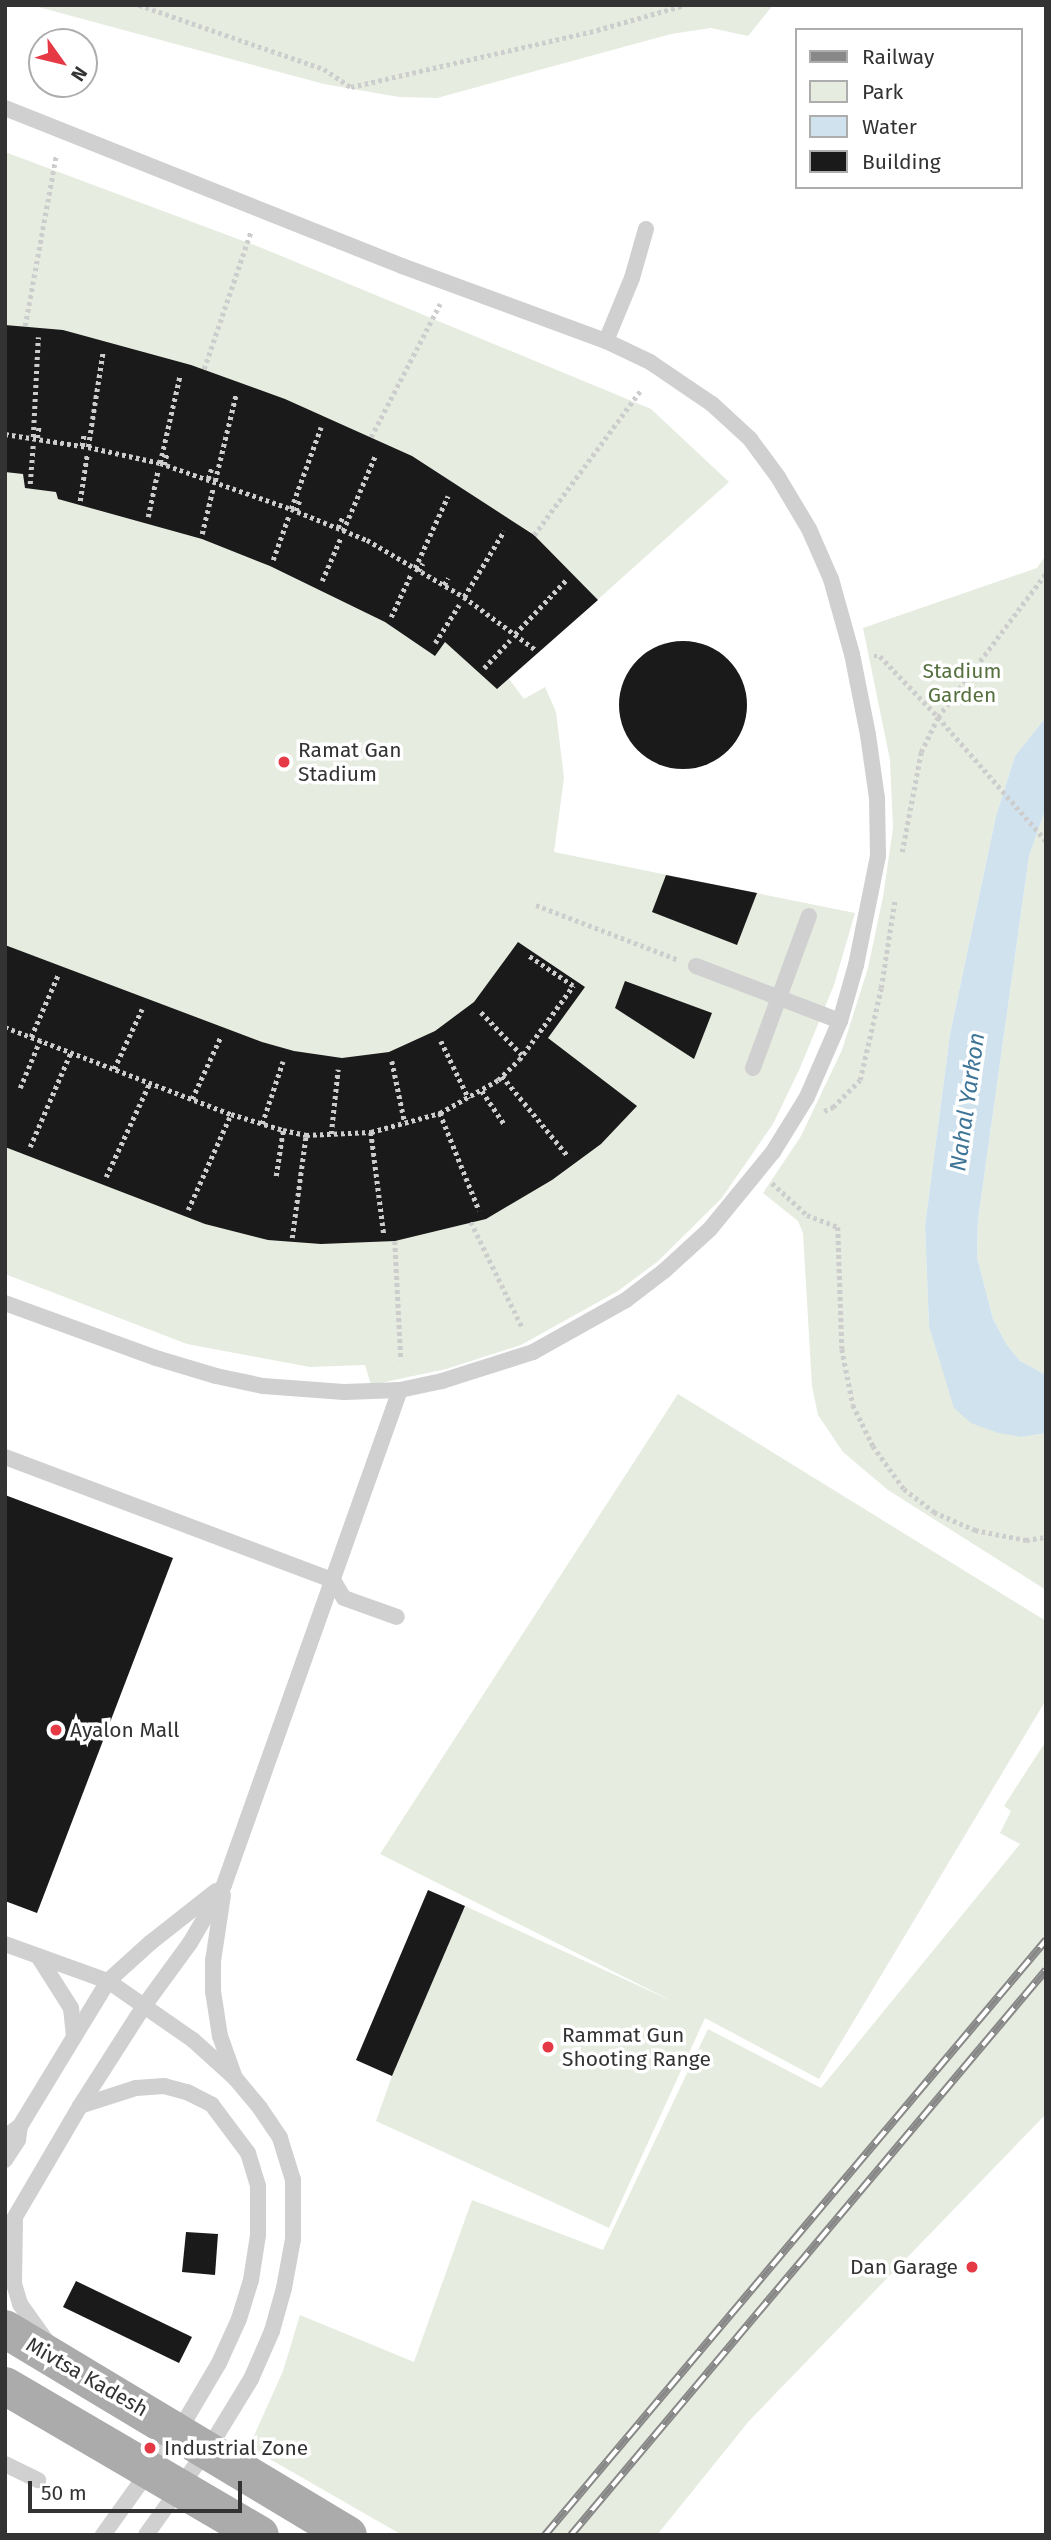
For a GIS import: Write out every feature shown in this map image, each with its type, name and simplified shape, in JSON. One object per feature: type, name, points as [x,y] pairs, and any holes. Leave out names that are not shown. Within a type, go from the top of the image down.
[{"type":"main road","name":"Mivtsa Kadesh","points":[[5,2329],[348,2535]]},
{"type":"main road","points":[[5,2386],[260,2535]]},
{"type":"lane","points":[[5,108],[402,266],[606,341],[650,362],[712,404],[756,447],[809,528],[831,579],[852,654],[877,799],[878,856],[856,965],[840,1021],[807,1097],[759,1170],[710,1229],[664,1271],[626,1300],[533,1352],[442,1381],[400,1390],[344,1392],[296,1388],[216,1376],[156,1358],[5,1303]]},
{"type":"lane","points":[[606,341],[628,289],[646,229]]},
{"type":"lane","points":[[753,1068],[809,916]]},
{"type":"lane","points":[[696,966],[840,1021]]},
{"type":"lane","points":[[5,2234],[80,2106],[144,2006],[190,1943],[224,1885],[400,1390]]},
{"type":"lane","points":[[5,1457],[333,1580],[344,1598],[397,1617]]},
{"type":"lane","points":[[5,2160],[18,2140],[20,2126],[108,1981],[150,1942],[224,1885]]},
{"type":"lane","points":[[224,1885],[213,1961],[213,1991],[220,2035],[235,2078]]},
{"type":"lane","points":[[5,1944],[108,1981],[193,2040],[235,2078],[280,2138],[293,2180],[293,2239],[284,2288],[272,2331],[251,2379],[215,2438],[146,2535]]},
{"type":"lane","points":[[38,1956],[71,2008],[74,2035]]},
{"type":"lane","points":[[80,2106],[136,2088],[164,2086],[187,2092],[212,2105],[232,2129],[248,2153],[258,2186],[258,2235],[251,2280],[234,2330],[219,2363],[186,2420],[103,2535]]},
{"type":"lane","points":[[5,2137],[20,2126]]},
{"type":"lane","points":[[15,2215],[14,2284],[20,2304],[33,2326],[70,2367]]},
{"type":"lane","points":[[5,2464],[38,2480]]},
{"type":"path","points":[[139,5],[324,69],[351,87],[597,30],[685,5]]},
{"type":"path","points":[[25,326],[56,156]]},
{"type":"path","points":[[204,369],[251,231]]},
{"type":"path","points":[[372,438],[440,304]]},
{"type":"path","points":[[35,437],[38,337]]},
{"type":"path","points":[[85,446],[103,351]]},
{"type":"path","points":[[162,464],[180,375]]},
{"type":"path","points":[[534,535],[640,391]]},
{"type":"path","points":[[215,481],[236,394]]},
{"type":"path","points":[[35,437],[39,425]]},
{"type":"path","points":[[273,560],[321,427]]},
{"type":"path","points":[[84,433],[85,446]]},
{"type":"path","points":[[5,434],[85,446],[162,464],[215,481],[292,512],[341,532],[416,569],[464,597],[520,635],[536,650]]},
{"type":"path","points":[[30,484],[33,444]]},
{"type":"path","points":[[162,464],[167,453]]},
{"type":"path","points":[[80,501],[87,454]]},
{"type":"path","points":[[322,581],[375,456]]},
{"type":"path","points":[[208,479],[212,467]]},
{"type":"path","points":[[148,517],[158,470]]},
{"type":"path","points":[[202,534],[213,488]]},
{"type":"path","points":[[416,569],[448,496]]},
{"type":"path","points":[[292,512],[300,499]]},
{"type":"path","points":[[341,532],[342,518]]},
{"type":"path","points":[[464,597],[504,531]]},
{"type":"path","points":[[416,569],[423,563]]},
{"type":"path","points":[[901,858],[921,752],[937,718],[1046,573]]},
{"type":"path","points":[[391,617],[411,574]]},
{"type":"path","points":[[444,585],[448,578]]},
{"type":"path","points":[[520,635],[567,579]]},
{"type":"path","points":[[435,643],[459,605]]},
{"type":"path","points":[[484,668],[510,640]]},
{"type":"path","points":[[852,654],[880,656],[1046,841]]},
{"type":"path","points":[[860,1080],[881,988],[895,897]]},
{"type":"path","points":[[536,905],[696,966]]},
{"type":"path","points":[[5,1027],[262,1124],[306,1135],[371,1132],[440,1113],[469,1099],[502,1076],[522,1055],[573,986],[527,956]]},
{"type":"path","points":[[31,1037],[58,975]]},
{"type":"path","points":[[114,1069],[142,1009]]},
{"type":"path","points":[[481,1012],[522,1055]]},
{"type":"path","points":[[192,1099],[220,1038]]},
{"type":"path","points":[[20,1088],[40,1040]]},
{"type":"path","points":[[440,1041],[469,1099]]},
{"type":"path","points":[[30,1147],[71,1052]]},
{"type":"path","points":[[262,1124],[283,1061]]},
{"type":"path","points":[[392,1061],[405,1123]]},
{"type":"path","points":[[331,1134],[338,1069]]},
{"type":"path","points":[[502,1076],[568,1156]]},
{"type":"path","points":[[106,1177],[150,1082]]},
{"type":"path","points":[[482,1091],[504,1124]]},
{"type":"path","points":[[440,1113],[479,1210]]},
{"type":"path","points":[[188,1210],[231,1114]]},
{"type":"path","points":[[276,1176],[283,1130]]},
{"type":"path","points":[[371,1132],[384,1235]]},
{"type":"path","points":[[292,1238],[306,1135]]},
{"type":"path","points":[[759,1170],[807,1215],[838,1227],[842,1349],[853,1405],[873,1446],[904,1489],[934,1512],[975,1530],[1026,1540],[1046,1537]]},
{"type":"path","points":[[471,1222],[523,1329]]},
{"type":"path","points":[[395,1241],[401,1360]]},
{"type":"green space","points":[[31,5],[773,5],[748,36],[711,28],[671,34],[437,98],[399,97],[324,84]]},
{"type":"green space","name":"Ramat Gan Stadium","points":[[5,152],[262,248],[651,409],[729,482],[509,679],[524,699],[545,687],[556,712],[564,778],[554,852],[855,913],[834,985],[800,1068],[773,1124],[721,1199],[657,1262],[618,1291],[521,1345],[446,1369],[371,1385],[365,1365],[310,1367],[187,1344],[5,1274]]},
{"type":"green space","name":"Stadium Garden","points":[[1046,555],[1046,717],[1015,756],[996,816],[950,1034],[925,1226],[929,1326],[1022,1437],[1046,1433],[1046,1590],[888,1490],[843,1452],[818,1415],[812,1386],[803,1233],[798,1221],[763,1193],[801,1136],[842,1050],[868,968],[883,897],[893,828],[890,760],[863,628],[1037,568]]},
{"type":"green space","points":[[1046,808],[1046,1375],[1020,1361],[1007,1345],[993,1319],[977,1257],[978,1220],[1029,856]]},
{"type":"green space","points":[[678,1394],[1046,1621],[1046,1700],[819,2079],[705,2018],[609,2228],[376,2121],[392,2076],[465,1906],[674,2002],[380,1854]]},
{"type":"green space","points":[[1046,1741],[1046,2114],[749,2421],[657,2535],[402,2535],[249,2447],[283,2371],[300,2315],[414,2362],[472,2200],[603,2250],[708,2029],[821,2088],[1020,1844],[1000,1833],[1011,1811],[1004,1806]]},
{"type":"water","name":"Nahal Yarkon","points":[[1046,717],[1046,808],[1029,856],[978,1220],[977,1257],[993,1319],[1007,1345],[1020,1361],[1046,1375],[1046,1433],[1022,1437],[998,1433],[971,1423],[954,1408],[929,1326],[925,1226],[950,1034],[996,816],[1015,756]]},
{"type":"building","points":[[5,325],[63,330],[191,365],[285,399],[412,456],[534,535],[598,600],[497,689],[445,642],[435,656],[385,622],[270,566],[202,539],[58,499],[56,492],[25,488],[23,474],[5,472]]},
{"type":"building","points":[[683,641],[708,646],[729,659],[742,680],[747,705],[742,730],[729,751],[708,764],[683,769],[658,764],[637,751],[624,730],[619,705],[624,680],[637,659],[658,646]]},
{"type":"building","points":[[666,875],[757,893],[737,945],[652,912]]},
{"type":"building","points":[[518,942],[585,987],[548,1038],[637,1106],[601,1144],[552,1180],[486,1219],[395,1241],[321,1244],[268,1240],[205,1224],[5,1147],[5,945],[262,1042],[294,1051],[342,1058],[389,1052],[435,1031],[474,1002]]},
{"type":"building","points":[[625,981],[712,1013],[694,1059],[615,1008]]},
{"type":"building","name":"Ayalon Mall","points":[[5,1495],[173,1558],[37,1913],[5,1901]]},
{"type":"building","points":[[428,1890],[465,1906],[392,2076],[356,2060]]},
{"type":"building","points":[[186,2232],[218,2234],[215,2275],[182,2272]]},
{"type":"building","points":[[76,2281],[192,2337],[179,2363],[63,2307]]},
{"type":"railway","points":[[545,2535],[1046,1940]]},
{"type":"railway","points":[[571,2535],[1046,1970]]},
{"type":"place","name":"Ramat Gan Stadium","points":[[284,762]]},
{"type":"place","name":"Ayalon Mall","points":[[56,1730]]},
{"type":"place","name":"Rammat Gun Shooting Range","points":[[548,2047]]},
{"type":"place","name":"Dan Garage","points":[[972,2267]]},
{"type":"place","name":"Industrial Zone","points":[[150,2448]]}]
